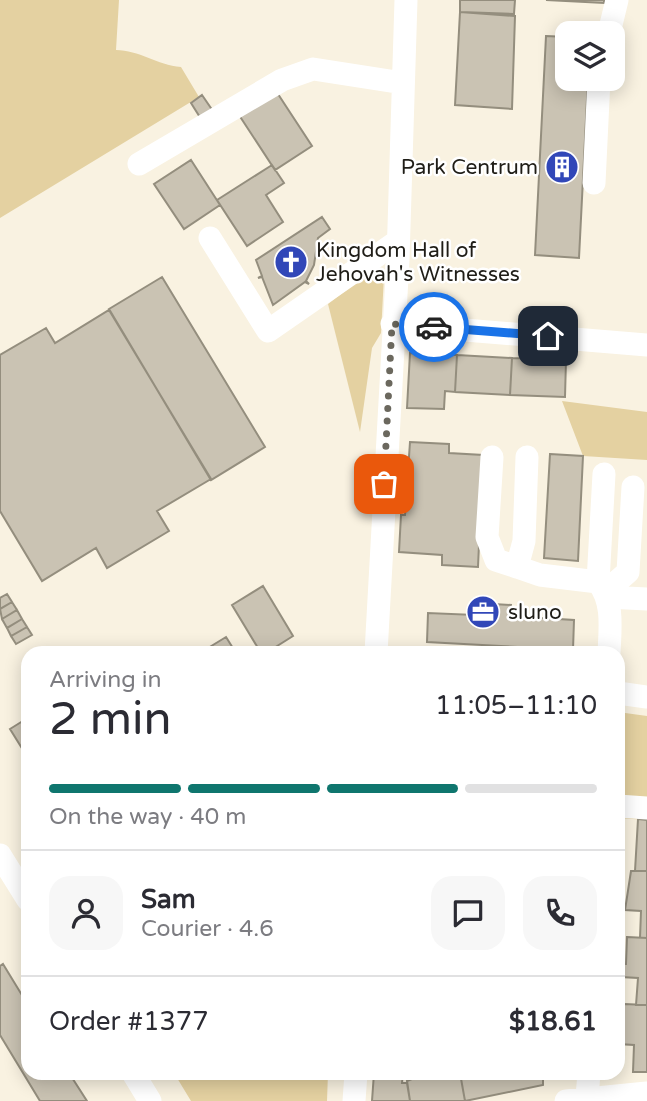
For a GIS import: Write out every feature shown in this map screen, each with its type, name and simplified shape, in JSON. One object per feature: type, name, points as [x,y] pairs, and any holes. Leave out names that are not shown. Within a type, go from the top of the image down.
[{"type":"street","points":[[376,646],[398,241],[406,0]]},
{"type":"street","points":[[612,21],[617,0]]},
{"type":"street","points":[[139,164],[282,80],[313,69],[403,83]]},
{"type":"street","points":[[594,183],[598,91]]},
{"type":"street","points":[[211,238],[268,331],[398,241]]},
{"type":"street","points":[[392,324],[647,345]]},
{"type":"street","points":[[492,457],[487,537],[496,560],[540,575],[574,579],[604,590],[647,599]]},
{"type":"street","points":[[517,568],[524,541],[527,457]]},
{"type":"street","points":[[604,474],[604,590],[610,616],[609,646]]},
{"type":"street","points":[[604,590],[628,572],[633,487]]},
{"type":"street","points":[[625,694],[647,697]]},
{"type":"street","points":[[625,806],[647,808]]},
{"type":"street","points":[[0,855],[21,889]]},
{"type":"street","points":[[137,1080],[150,1101]]},
{"type":"street","points":[[355,1101],[356,1080]]},
{"type":"street","points":[[576,1099],[586,1080]]},
{"type":"street","points":[[576,1099],[647,1093]]},
{"type":"shaded area","points":[[0,0],[119,0],[116,50],[132,52],[164,64],[181,67],[199,97],[0,218]]},
{"type":"shaded area","points":[[374,269],[384,276],[381,333],[372,348],[360,432],[328,304]]},
{"type":"shaded area","points":[[562,401],[647,412],[647,460],[583,456]]},
{"type":"shaded area","points":[[625,713],[647,716],[647,820],[625,818]]},
{"type":"shaded area","points":[[178,1080],[328,1080],[327,1101],[191,1101]]},
{"type":"building","points":[[460,0],[515,0],[514,14],[460,12]]},
{"type":"building","points":[[546,0],[604,0],[604,3]]},
{"type":"building","name":"Park Centrum","points":[[460,12],[515,16],[512,109],[455,105]]},
{"type":"building","name":"Park Centrum","points":[[546,36],[555,36],[555,91],[587,91],[579,258],[535,255]]},
{"type":"building","points":[[276,91],[312,146],[275,170],[239,115]]},
{"type":"building","points":[[202,95],[215,114],[203,122],[191,103]]},
{"type":"building","points":[[191,160],[220,205],[184,229],[154,184]]},
{"type":"building","points":[[272,165],[284,183],[266,195],[283,222],[247,246],[217,200]]},
{"type":"building","points":[[322,217],[330,229],[318,238],[314,265],[306,281],[309,284],[305,282],[273,305],[262,277],[258,278],[262,276],[256,260]]},
{"type":"building","points":[[162,277],[265,447],[211,480],[109,309]]},
{"type":"building","points":[[109,310],[211,479],[157,511],[169,531],[107,568],[96,548],[42,581],[0,511],[0,355],[46,328],[55,343]]},
{"type":"building","points":[[410,353],[457,355],[455,392],[445,391],[444,409],[407,408]]},
{"type":"building","points":[[457,355],[512,358],[510,395],[455,392]]},
{"type":"building","points":[[512,358],[566,360],[565,397],[510,395]]},
{"type":"building","points":[[410,442],[449,444],[449,453],[483,455],[478,567],[442,565],[442,555],[399,552],[401,515],[405,515]]},
{"type":"building","points":[[550,454],[583,456],[578,561],[544,558]]},
{"type":"building","points":[[263,586],[293,636],[277,646],[257,646],[232,605]]},
{"type":"building","points":[[7,594],[12,602],[0,609],[0,598]]},
{"type":"building","points":[[12,602],[17,610],[2,619],[0,609]]},
{"type":"building","points":[[476,603],[511,605],[510,616],[574,620],[573,646],[427,642],[428,613],[475,615]]},
{"type":"building","points":[[17,610],[22,619],[7,628],[2,619]]},
{"type":"building","points":[[22,619],[27,627],[11,636],[7,628]]},
{"type":"building","points":[[27,627],[32,635],[16,644],[11,636]]},
{"type":"building","points":[[226,637],[232,646],[211,646]]},
{"type":"building","points":[[21,722],[21,747],[10,729]]},
{"type":"building","points":[[638,819],[647,820],[647,871],[635,871]]},
{"type":"building","points":[[631,871],[647,871],[647,938],[640,938],[641,911],[625,910]]},
{"type":"building","points":[[627,937],[647,938],[647,1005],[636,1005],[638,978],[625,977]]},
{"type":"building","points":[[3,964],[21,994],[21,1070],[0,1035],[0,966]]},
{"type":"building","points":[[625,1004],[647,1005],[647,1072],[633,1072],[634,1045],[625,1044]]},
{"type":"building","points":[[27,1080],[74,1080],[87,1101],[40,1101]]},
{"type":"building","points":[[374,1080],[402,1080],[402,1083],[407,1083],[410,1101],[372,1101]]},
{"type":"building","points":[[461,1080],[465,1101],[410,1101],[407,1081]]},
{"type":"building","points":[[461,1080],[543,1080],[543,1085],[465,1101]]},
{"type":"way so far","points":[[384,484],[392,324],[434,327]]},
{"type":"place","name":"Park Centrum","points":[[562,167]]},
{"type":"place","name":"Kingdom Hall of Jehovah's Witnesses","points":[[291,262]]},
{"type":"place","name":"sluno","points":[[483,612]]},
{"type":"route","points":[[434,327],[548,336]]}]
